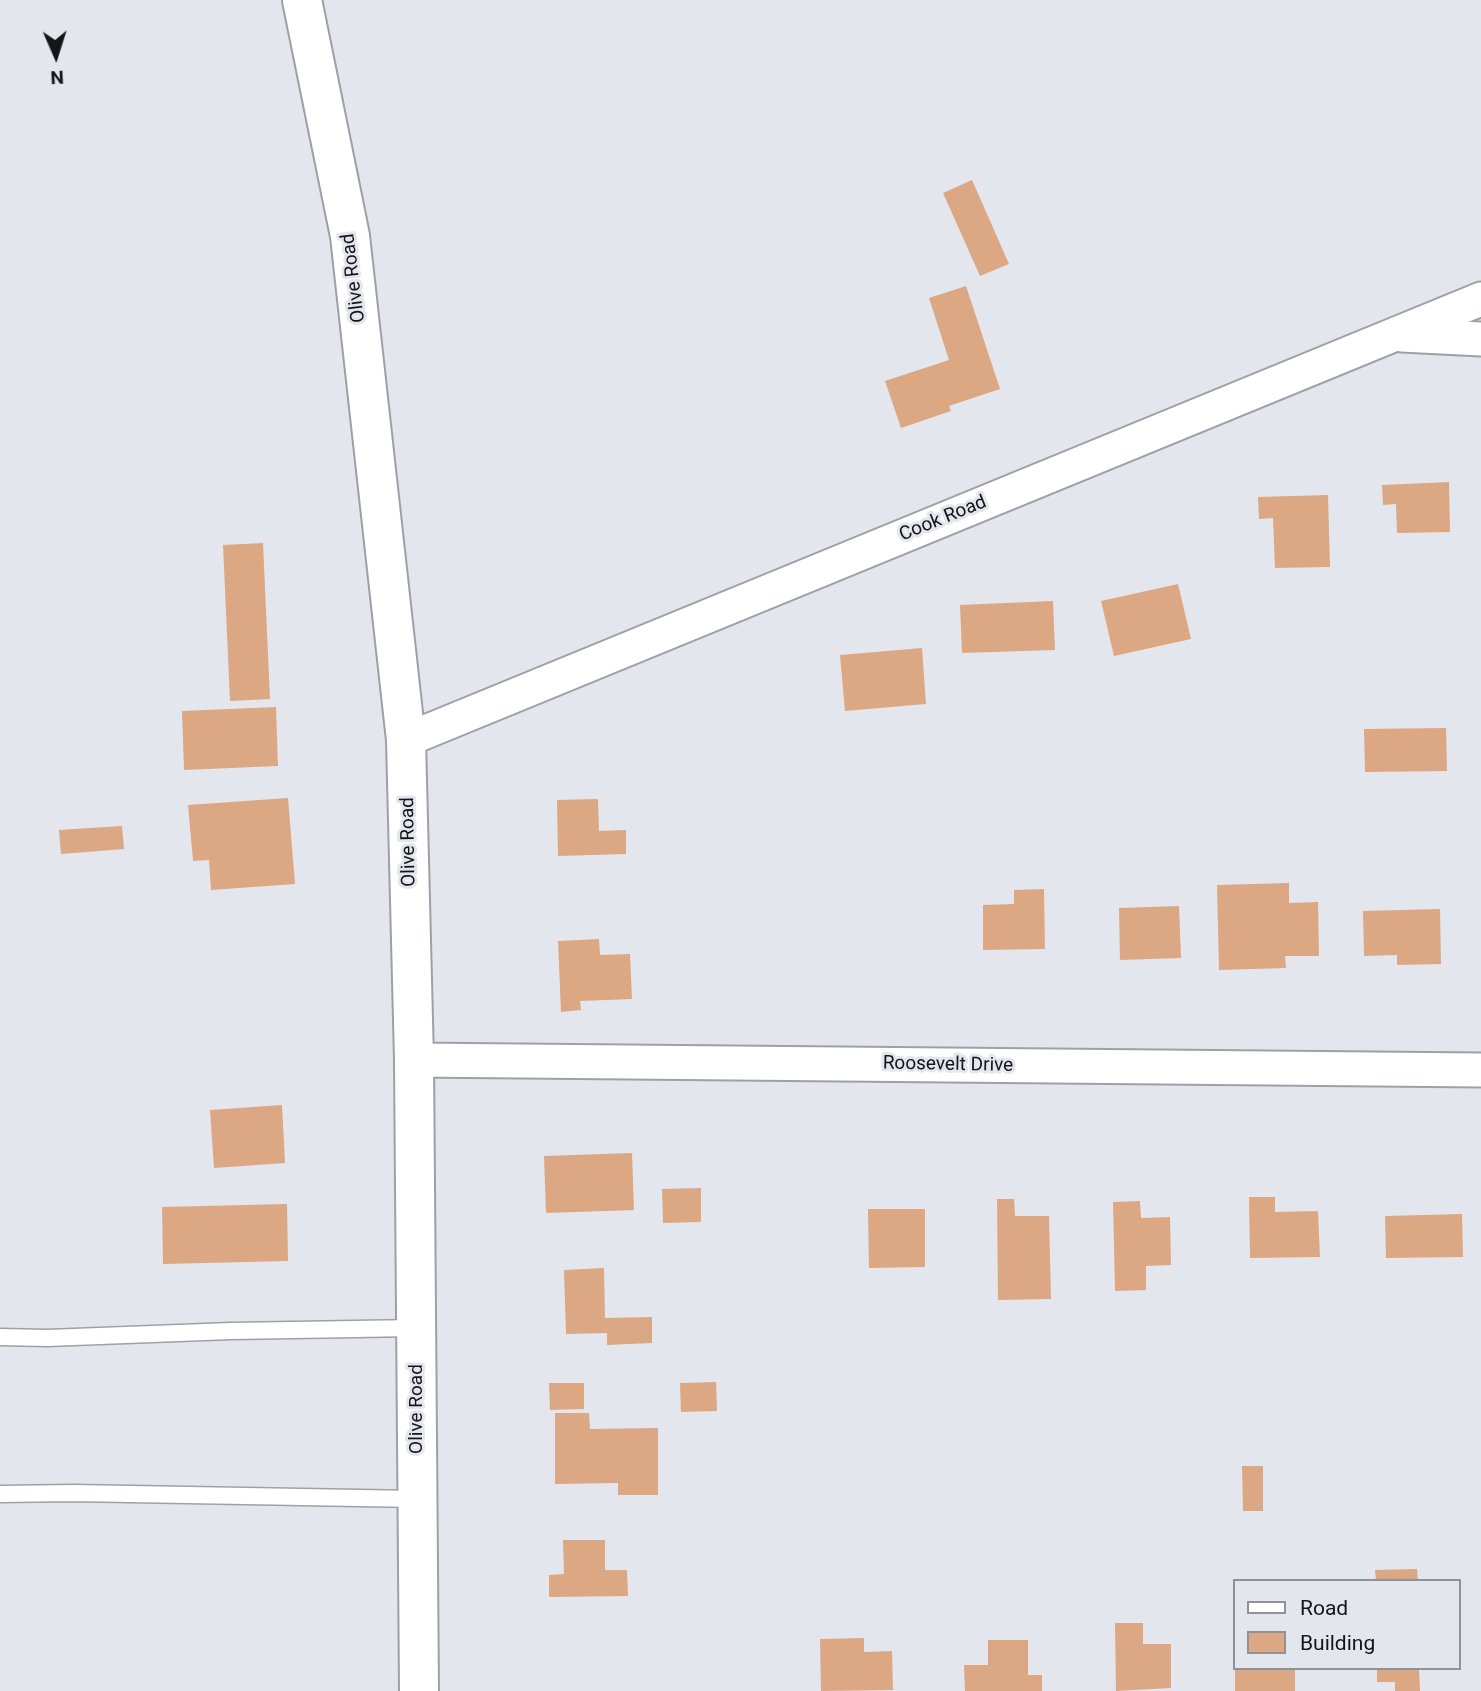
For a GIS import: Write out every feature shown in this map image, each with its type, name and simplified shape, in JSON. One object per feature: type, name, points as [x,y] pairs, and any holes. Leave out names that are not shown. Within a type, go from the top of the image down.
[{"type":"street","name":"Olive Road","points":[[302,0],[350,236],[406,740],[414,1060],[419,1691]]},
{"type":"street","name":"Cook Road","points":[[406,740],[1481,299]]},
{"type":"street","points":[[1392,335],[1481,339]]},
{"type":"street","name":"Roosevelt Drive","points":[[414,1060],[1481,1070]]},
{"type":"lane","points":[[0,1337],[416,1328]]},
{"type":"lane","points":[[0,1494],[417,1499]]},
{"type":"building","points":[[972,180],[1009,264],[980,276],[943,193]]},
{"type":"building","points":[[966,286],[1000,389],[949,406],[951,411],[901,428],[885,381],[949,360],[929,298]]},
{"type":"building","points":[[1449,482],[1450,532],[1397,533],[1396,504],[1383,505],[1382,485]]},
{"type":"building","points":[[1328,495],[1330,567],[1275,568],[1273,518],[1259,519],[1258,497]]},
{"type":"building","points":[[263,543],[270,699],[230,701],[223,545]]},
{"type":"building","points":[[1178,584],[1191,639],[1114,656],[1101,601]]},
{"type":"building","points":[[1053,601],[1055,650],[962,653],[960,605]]},
{"type":"building","points":[[922,648],[926,704],[845,711],[840,655]]},
{"type":"building","points":[[276,707],[278,766],[184,770],[182,711]]},
{"type":"building","points":[[1446,728],[1447,771],[1365,772],[1364,729]]},
{"type":"building","points":[[288,798],[295,884],[211,890],[209,860],[193,861],[188,805]]},
{"type":"building","points":[[598,799],[599,831],[626,830],[626,854],[558,856],[557,800]]},
{"type":"building","points":[[122,826],[124,849],[61,854],[59,830]]},
{"type":"building","points":[[1289,883],[1289,903],[1318,902],[1319,956],[1285,956],[1286,968],[1219,970],[1217,885]]},
{"type":"building","points":[[1044,889],[1045,949],[983,950],[983,905],[1014,904],[1014,890]]},
{"type":"building","points":[[1179,906],[1181,958],[1120,960],[1119,908]]},
{"type":"building","points":[[1440,909],[1441,964],[1397,965],[1397,955],[1364,956],[1363,911]]},
{"type":"building","points":[[599,939],[600,955],[630,954],[632,999],[580,1001],[581,1010],[561,1012],[558,941]]},
{"type":"building","points":[[282,1105],[285,1163],[214,1168],[210,1110]]},
{"type":"building","points":[[632,1153],[634,1210],[546,1213],[544,1156]]},
{"type":"building","points":[[701,1188],[701,1222],[663,1223],[662,1189]]},
{"type":"building","points":[[1249,1197],[1275,1197],[1275,1212],[1318,1211],[1320,1257],[1250,1258]]},
{"type":"building","points":[[997,1199],[1014,1199],[1015,1216],[1049,1216],[1051,1299],[998,1300]]},
{"type":"building","points":[[1140,1201],[1141,1218],[1170,1217],[1171,1265],[1146,1266],[1146,1290],[1115,1291],[1113,1202]]},
{"type":"building","points":[[287,1204],[288,1261],[163,1264],[162,1207]]},
{"type":"building","points":[[868,1209],[925,1209],[925,1267],[869,1268]]},
{"type":"building","points":[[1462,1214],[1463,1257],[1386,1258],[1385,1216]]},
{"type":"building","points":[[604,1268],[605,1318],[652,1317],[652,1343],[607,1345],[607,1333],[566,1334],[564,1270]]},
{"type":"building","points":[[716,1382],[717,1411],[681,1412],[680,1383]]},
{"type":"building","points":[[549,1383],[584,1383],[584,1409],[550,1410]]},
{"type":"building","points":[[555,1413],[589,1413],[590,1429],[658,1428],[658,1495],[618,1495],[618,1483],[555,1484]]},
{"type":"building","points":[[1242,1466],[1263,1466],[1263,1511],[1243,1511]]},
{"type":"building","points":[[563,1540],[605,1540],[605,1570],[627,1570],[628,1596],[549,1597],[549,1575],[564,1574]]},
{"type":"building","points":[[1417,1569],[1418,1579],[1376,1579],[1375,1570]]},
{"type":"building","points":[[1115,1623],[1143,1623],[1143,1644],[1171,1644],[1171,1688],[1116,1691]]},
{"type":"building","points":[[864,1638],[864,1652],[892,1651],[893,1690],[821,1691],[820,1639]]},
{"type":"building","points":[[988,1640],[1028,1640],[1028,1675],[1042,1675],[1042,1691],[965,1691],[964,1665],[988,1665]]},
{"type":"building","points":[[1235,1670],[1295,1670],[1295,1691],[1235,1691]]},
{"type":"building","points":[[1377,1670],[1419,1670],[1420,1691],[1395,1691],[1395,1682],[1377,1682]]}]
